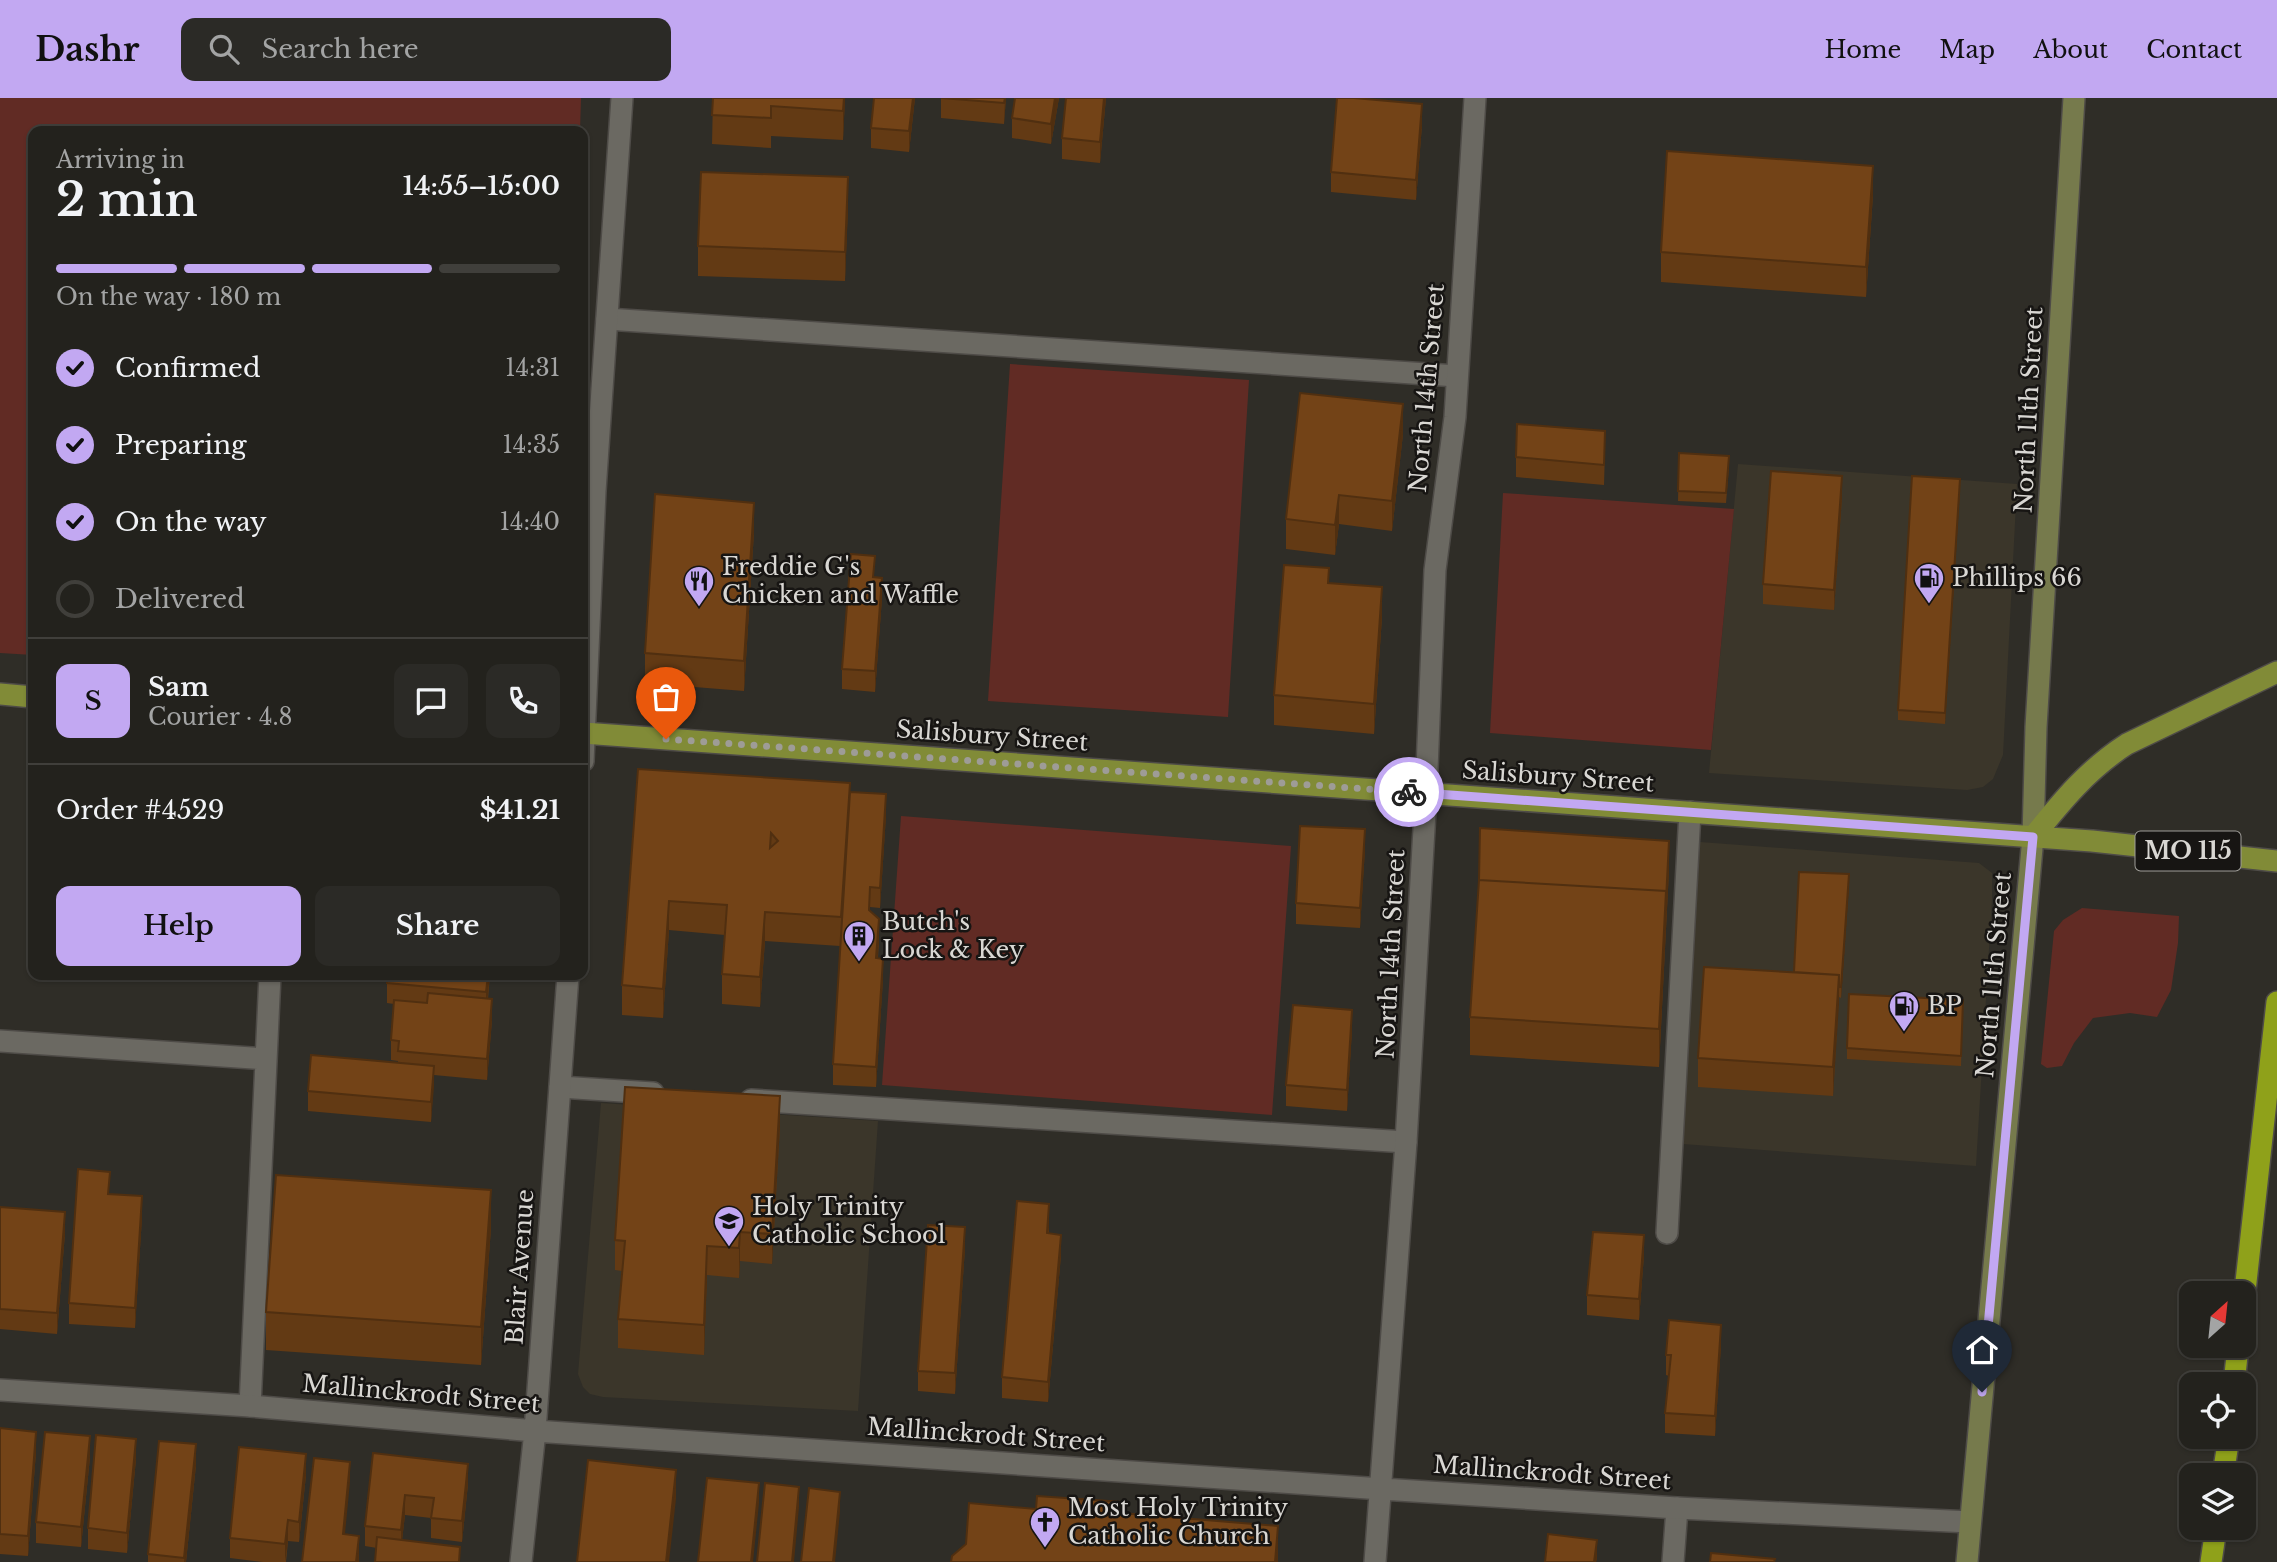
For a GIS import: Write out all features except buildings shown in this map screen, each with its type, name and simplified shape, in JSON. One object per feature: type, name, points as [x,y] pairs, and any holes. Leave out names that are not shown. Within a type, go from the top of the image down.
[{"type":"highway","points":[[2246,1281],[2277,1002]]},
{"type":"highway","points":[[2211,1562],[2214,1540]]},
{"type":"main road","name":"North 11th Street","points":[[1967,1562],[2033,837],[2036,727],[2074,98]]},
{"type":"main road","points":[[2033,837],[2069,792],[2108,756],[2127,744],[2277,672]]},
{"type":"main road","points":[[0,694],[28,696]]},
{"type":"main road","name":"Salisbury Street","points":[[588,733],[2033,837],[2277,861]]},
{"type":"street","points":[[588,645],[595,491],[622,98]]},
{"type":"street","name":"North 14th Street","points":[[1375,1562],[1406,1142],[1426,794],[1435,570],[1455,417],[1475,98]]},
{"type":"street","points":[[607,319],[1457,376]]},
{"type":"street","points":[[1667,1233],[1690,813]]},
{"type":"street","points":[[250,1406],[270,980]]},
{"type":"street","name":"Blair Avenue","points":[[520,1562],[535,1430],[568,980]]},
{"type":"street","points":[[0,1041],[266,1059]]},
{"type":"street","points":[[559,1087],[677,1095]]},
{"type":"street","points":[[733,1098],[1406,1142]]},
{"type":"street","name":"Mallinckrodt Street","points":[[0,1390],[1381,1489],[1970,1522]]},
{"type":"street","points":[[1672,1562],[1677,1507]]},
{"type":"shaded area","points":[[0,98],[581,98],[580,126],[28,126],[28,655],[0,653]]},
{"type":"shaded area","points":[[1010,364],[1249,380],[1228,717],[988,701]]},
{"type":"shaded area","points":[[1738,464],[2017,484],[2003,755],[1993,779],[1983,787],[1967,790],[1709,773]]},
{"type":"shaded area","points":[[1503,493],[1734,509],[1711,750],[1490,733]]},
{"type":"shaded area","points":[[901,816],[1291,846],[1272,1115],[882,1085]]},
{"type":"shaded area","points":[[1700,842],[1979,863],[1992,873],[1976,1166],[1683,1144]]},
{"type":"shaded area","points":[[2082,908],[2179,916],[2171,990],[2157,1017],[2130,1013],[2093,1018],[2074,1043],[2062,1066],[2047,1068],[2041,1064],[2054,931],[2063,920]]},
{"type":"shaded area","name":"Holy Trinity Catholic School","points":[[601,1103],[878,1121],[858,1411],[603,1397],[590,1394],[583,1387],[578,1374]]},
{"type":"way so far","points":[[666,739],[1409,792]]},
{"type":"place","name":"Phillips 66","points":[[1929,605]]},
{"type":"place","name":"Freddie G's Chicken and Waffle","points":[[699,608]]},
{"type":"place","name":"Butch's Lock & Key","points":[[859,963]]},
{"type":"place","name":"BP","points":[[1904,1033]]},
{"type":"place","name":"Holy Trinity Catholic School","points":[[729,1248]]},
{"type":"place","name":"Most Holy Trinity Catholic Church","points":[[1045,1549]]},
{"type":"route","points":[[1409,792],[2033,837],[1982,1392]]}]
